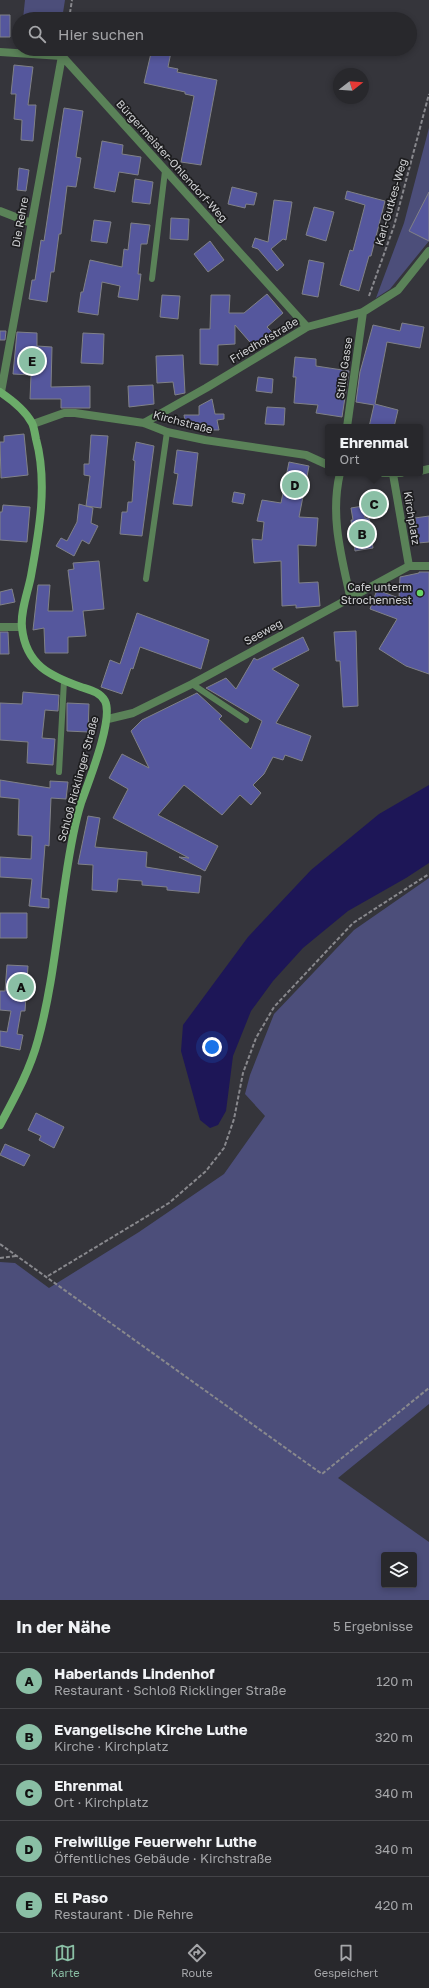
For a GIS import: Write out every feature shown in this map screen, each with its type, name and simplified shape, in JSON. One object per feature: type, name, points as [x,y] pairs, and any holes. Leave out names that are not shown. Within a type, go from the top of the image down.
[{"type":"street","points":[[0,52],[12,53]]},
{"type":"street","name":"Bürgermeister-Ohlendorf-Weg","points":[[62,56],[307,327]]},
{"type":"street","name":"Die Rehre","points":[[1,392],[62,56]]},
{"type":"street","points":[[0,211],[31,223]]},
{"type":"street","name":"Friedhofstraße","points":[[144,423],[206,388],[307,327],[363,312],[398,290],[429,251]]},
{"type":"street","name":"Stille Gasse","points":[[347,424],[363,312]]},
{"type":"street","name":"Schloß Ricklinger Straße","points":[[0,1125],[24,1080],[38,1040],[47,996],[69,852],[80,806],[90,781],[108,719],[106,702],[96,692],[64,681],[48,673],[34,662],[26,647],[22,626],[39,535],[42,487],[39,449],[33,424],[20,407],[1,392]]},
{"type":"street","name":"Kirchstraße","points":[[33,424],[64,413],[75,413],[144,423],[167,432],[204,440],[306,455],[325,464]]},
{"type":"street","points":[[339,476],[337,485],[336,531],[350,596]]},
{"type":"street","name":"Kirchplatz","points":[[397,476],[409,566]]},
{"type":"street","name":"Seeweg","points":[[108,719],[133,713],[192,684],[350,596],[409,566],[429,566]]},
{"type":"street","points":[[0,627],[22,626]]},
{"type":"lane","points":[[152,279],[165,171]]},
{"type":"lane","points":[[146,579],[167,432]]},
{"type":"lane","points":[[59,772],[64,681]]},
{"type":"lane","points":[[192,684],[246,720]]},
{"type":"path","points":[[70,12],[72,0]]},
{"type":"path","name":"Karl-Gutkes-Weg","points":[[363,312],[394,226],[429,94]]},
{"type":"path","points":[[48,1276],[169,1203],[206,1171],[224,1148],[234,1119],[243,1073],[256,1038],[274,1007],[353,923],[429,874]]},
{"type":"path","points":[[0,1244],[48,1276],[322,1474],[429,1388]]},
{"type":"path","points":[[0,1258],[17,1256]]},
{"type":"shaded area","points":[[25,0],[65,0],[63,12],[24,12]]},
{"type":"shaded area","points":[[429,128],[429,241],[390,289],[376,298],[404,223]]},
{"type":"shaded area","points":[[429,785],[429,863],[348,911],[303,948],[273,981],[251,1011],[233,1056],[226,1111],[218,1125],[210,1128],[200,1120],[181,1051],[183,1025],[248,937],[311,870],[379,814]]},
{"type":"shaded area","points":[[429,878],[429,1404],[338,1478],[429,1542],[429,1600],[0,1600],[0,1262],[15,1263],[49,1288],[139,1232],[224,1174],[265,1116],[245,1094],[250,1075],[274,1014],[354,930]]},
{"type":"building","points":[[0,15],[10,15],[10,37],[0,37]]},
{"type":"building","points":[[150,56],[170,56],[168,67],[178,69],[177,72],[217,80],[201,165],[181,162],[194,96],[185,94],[185,92],[144,83]]},
{"type":"building","points":[[14,65],[33,67],[28,105],[36,105],[33,141],[21,140],[22,120],[14,119],[16,94],[11,94]]},
{"type":"building","points":[[64,108],[83,111],[76,157],[81,158],[76,187],[67,186],[61,234],[59,234],[54,272],[51,272],[47,302],[29,299],[32,280],[35,280],[41,240],[44,241]]},
{"type":"building","points":[[102,141],[123,145],[122,154],[141,157],[138,175],[119,172],[115,192],[94,188]]},
{"type":"building","points":[[19,168],[29,170],[26,191],[17,190]]},
{"type":"building","points":[[135,179],[153,182],[150,204],[132,202]]},
{"type":"building","points":[[232,187],[257,193],[254,205],[246,204],[245,208],[228,204]]},
{"type":"building","points":[[347,191],[385,201],[371,256],[369,256],[359,291],[340,285],[350,250],[353,251],[365,205],[345,199]]},
{"type":"building","points":[[429,192],[429,241],[409,231]]},
{"type":"building","points":[[274,200],[292,202],[286,240],[283,239],[271,249],[284,265],[277,271],[258,249],[252,247],[255,238],[268,242]]},
{"type":"building","points":[[314,207],[334,212],[326,241],[306,235]]},
{"type":"building","points":[[171,218],[189,219],[188,240],[170,239]]},
{"type":"building","points":[[94,220],[111,222],[107,243],[91,241]]},
{"type":"building","points":[[131,223],[150,225],[147,244],[141,244],[138,274],[141,274],[138,300],[118,297],[120,286],[102,282],[98,315],[78,312],[81,292],[83,292],[90,260],[122,267],[124,249],[128,250]]},
{"type":"building","points":[[210,241],[224,260],[208,272],[194,254]]},
{"type":"building","points":[[309,260],[324,263],[318,297],[302,294]]},
{"type":"building","points":[[267,294],[283,313],[267,327],[273,333],[255,348],[235,325],[235,344],[218,345],[218,365],[200,364],[200,329],[210,329],[211,295],[230,295],[229,313],[244,313]]},
{"type":"building","points":[[162,295],[180,296],[178,319],[160,317]]},
{"type":"building","points":[[402,323],[424,327],[420,348],[387,342],[375,404],[398,410],[395,424],[370,424],[374,405],[356,402],[360,372],[373,325],[400,331]]},
{"type":"building","points":[[0,331],[6,331],[5,340],[0,340]]},
{"type":"building","points":[[17,332],[37,333],[37,346],[52,347],[51,387],[90,386],[90,408],[61,408],[61,399],[30,399],[31,375],[13,374]]},
{"type":"building","points":[[83,333],[104,334],[103,364],[81,363]]},
{"type":"building","points":[[183,355],[185,393],[175,395],[173,382],[157,383],[156,356]]},
{"type":"building","points":[[295,357],[316,359],[316,366],[349,371],[342,417],[316,413],[318,405],[294,403],[296,377],[293,377]]},
{"type":"building","points":[[258,377],[273,379],[272,393],[256,391]]},
{"type":"building","points":[[153,385],[154,404],[129,407],[128,386]]},
{"type":"building","points":[[212,399],[215,414],[224,414],[224,419],[217,420],[219,430],[204,430],[202,423],[186,427],[184,415],[199,415],[199,406]]},
{"type":"building","points":[[267,407],[285,408],[284,425],[265,424]]},
{"type":"building","points":[[24,434],[28,475],[1,478],[0,442],[4,442],[4,436]]},
{"type":"building","points":[[91,435],[108,436],[101,508],[86,506],[90,476],[84,475],[84,464],[89,464]]},
{"type":"building","points":[[136,442],[154,446],[142,536],[120,534],[122,512],[127,512],[128,502],[132,502],[135,461],[133,460]]},
{"type":"building","points":[[177,450],[198,453],[192,506],[173,504],[178,474],[174,473]]},
{"type":"building","points":[[289,462],[309,466],[299,517],[318,518],[316,546],[298,545],[299,583],[318,582],[320,606],[296,608],[296,605],[282,606],[281,561],[254,563],[252,539],[262,540],[264,522],[257,521],[262,500],[281,503]]},
{"type":"building","points":[[234,492],[245,494],[243,504],[232,502]]},
{"type":"building","points":[[79,504],[93,508],[91,523],[98,526],[89,544],[82,540],[74,556],[56,546],[61,538],[67,541],[77,522]]},
{"type":"building","points":[[3,505],[30,507],[27,542],[0,540],[0,512],[2,512]]},
{"type":"building","points":[[363,506],[365,518],[369,518],[373,548],[355,551],[351,508]]},
{"type":"building","points":[[429,516],[429,542],[418,543],[415,518]]},
{"type":"building","points":[[99,561],[104,609],[83,611],[86,636],[68,637],[68,653],[45,653],[44,628],[33,630],[38,585],[50,585],[48,611],[73,611],[68,570],[74,569],[73,563]]},
{"type":"building","points":[[419,572],[429,572],[429,674],[406,666],[379,649],[397,619],[370,609],[377,590],[399,598],[400,577]]},
{"type":"building","points":[[12,589],[15,602],[0,605],[0,592]]},
{"type":"building","points":[[137,613],[209,640],[201,669],[140,647],[133,669],[131,668],[122,694],[101,687],[110,660],[120,664]]},
{"type":"building","points":[[356,631],[358,706],[343,707],[340,661],[336,661],[334,632]]},
{"type":"building","points":[[0,632],[8,632],[9,654],[0,654]]},
{"type":"building","points":[[303,637],[309,650],[272,669],[299,685],[276,723],[311,736],[302,761],[285,755],[283,760],[273,757],[264,774],[253,785],[261,793],[251,805],[240,795],[222,815],[184,785],[158,815],[218,846],[205,871],[179,857],[189,858],[113,818],[128,789],[109,778],[122,754],[149,768],[131,731],[142,720],[197,693],[222,716],[219,719],[251,749],[262,721],[206,688],[226,678],[236,689],[254,658],[257,660]]},
{"type":"building","points":[[23,692],[59,695],[58,711],[45,710],[42,738],[55,739],[53,765],[27,763],[28,742],[0,740],[0,703],[22,704]]},
{"type":"building","points":[[67,703],[89,704],[88,732],[67,731]]},
{"type":"building","points":[[0,780],[50,788],[50,781],[68,782],[66,799],[51,798],[49,846],[45,845],[41,898],[49,899],[49,908],[29,906],[32,879],[0,877],[0,857],[31,859],[32,836],[18,835],[19,799],[0,797]]},
{"type":"building","points":[[88,816],[100,818],[95,847],[147,852],[146,867],[201,876],[199,893],[167,890],[167,887],[142,885],[142,881],[118,879],[117,892],[92,890],[93,865],[78,864]]},
{"type":"building","points":[[0,913],[27,913],[27,938],[0,938]]},
{"type":"building","points":[[7,965],[28,966],[25,1011],[21,1011],[17,1034],[23,1035],[20,1050],[0,1046],[0,1031],[7,1032],[11,1011],[0,1010],[0,991],[5,991]]},
{"type":"building","points":[[36,1113],[64,1127],[54,1148],[39,1140],[41,1136],[28,1130]]},
{"type":"building","points":[[5,1144],[30,1155],[24,1166],[0,1155]]},
{"type":"place","name":"El Paso","points":[[32,361]]},
{"type":"place","name":"Freiwillige Feuerwehr Luthe","points":[[295,485]]},
{"type":"place","name":"Ehrenmal","points":[[374,504]]},
{"type":"place","name":"Evangelische Kirche Luthe","points":[[362,534]]},
{"type":"place","name":"Cafe unterm Strochennest","points":[[420,593]]},
{"type":"place","name":"Haberlands Lindenhof","points":[[21,987]]}]
